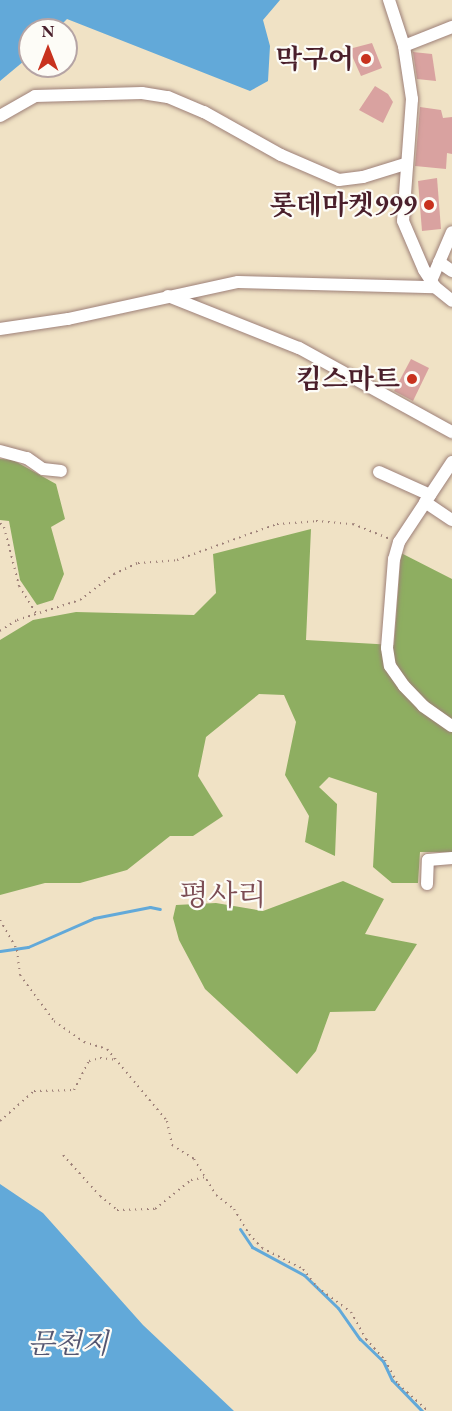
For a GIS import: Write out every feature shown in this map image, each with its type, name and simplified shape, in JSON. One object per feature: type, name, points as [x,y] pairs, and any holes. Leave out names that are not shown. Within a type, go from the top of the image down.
[{"type":"street","points":[[389,0],[404,46],[412,99],[405,164],[403,220],[433,284],[452,301]]},
{"type":"street","points":[[404,46],[452,27]]},
{"type":"street","points":[[0,116],[35,96],[142,93],[168,97],[204,112],[281,155],[339,180],[363,177],[405,164]]},
{"type":"street","points":[[433,284],[439,262],[452,232]]},
{"type":"street","points":[[439,262],[452,271]]},
{"type":"street","points":[[0,329],[68,319],[238,282],[433,284]]},
{"type":"street","points":[[168,296],[299,348],[452,432]]},
{"type":"street","points":[[0,451],[27,458],[43,470],[61,471]]},
{"type":"street","points":[[452,462],[399,542],[394,559],[387,648],[390,666],[404,686],[423,706],[452,726]]},
{"type":"street","points":[[379,472],[428,499],[452,520]]},
{"type":"street","points":[[427,884],[428,860],[452,858]]},
{"type":"path","points":[[0,631],[17,620],[80,600],[114,574],[138,563],[177,560],[277,524],[316,521],[353,524],[399,542]]},
{"type":"path","points":[[0,524],[4,527],[19,586],[37,614]]},
{"type":"path","points":[[0,920],[17,951],[20,975],[54,1021],[84,1042],[107,1049],[167,1121],[171,1145],[194,1159],[216,1195],[234,1209],[249,1234],[262,1248],[303,1269],[317,1287],[351,1312],[366,1339],[385,1360],[398,1384],[428,1411]]},
{"type":"path","points":[[0,1121],[34,1091],[74,1090],[89,1061],[100,1058],[117,1060]]},
{"type":"path","points":[[63,1155],[100,1196],[117,1210],[155,1209],[191,1180],[206,1177]]},
{"type":"green space","points":[[0,459],[13,460],[56,484],[65,519],[51,527],[64,574],[53,600],[37,605],[20,580],[9,521],[0,520]]},
{"type":"green space","points":[[311,529],[306,640],[394,645],[401,553],[452,579],[452,852],[420,852],[418,883],[392,883],[373,867],[377,793],[329,777],[319,787],[337,804],[335,856],[305,842],[309,816],[285,775],[296,722],[284,695],[259,694],[206,737],[198,776],[223,816],[193,836],[170,836],[127,870],[80,883],[45,883],[0,895],[0,640],[33,620],[76,612],[194,615],[216,593],[213,554]]},
{"type":"green space","points":[[343,881],[384,899],[365,934],[417,944],[375,1011],[330,1012],[316,1051],[297,1074],[205,989],[179,940],[173,918],[176,905],[216,903],[263,911]]},
{"type":"water","points":[[0,0],[280,0],[263,20],[270,46],[268,81],[250,91],[78,23],[78,18],[18,18],[18,66],[0,81]]},
{"type":"water","name":"문천지","points":[[0,1184],[43,1213],[143,1325],[234,1411],[0,1411]]},
{"type":"building","name":"막구어","points":[[372,43],[382,68],[361,76],[349,49]]},
{"type":"building","points":[[413,52],[432,54],[436,81],[417,79]]},
{"type":"building","points":[[375,86],[388,94],[393,102],[383,123],[359,110]]},
{"type":"building","points":[[420,107],[441,110],[443,118],[452,117],[452,154],[447,153],[446,169],[415,166]]},
{"type":"building","name":"롯데마켓999","points":[[437,178],[441,229],[422,231],[418,181]]},
{"type":"building","name":"킴스마트","points":[[411,359],[429,368],[413,401],[394,391]]},
{"type":"waterway","points":[[0,951],[28,947],[94,918],[150,907],[160,909]]},
{"type":"waterway","points":[[240,1229],[252,1247],[304,1275],[338,1308],[360,1339],[383,1361],[392,1380],[422,1411]]},
{"type":"place","name":"막구어","points":[[366,59]]},
{"type":"place","name":"롯데마켓999","points":[[429,205]]},
{"type":"place","name":"킴스마트","points":[[412,379]]},
{"type":"district","name":"평사리","points":[[223,895]]}]
